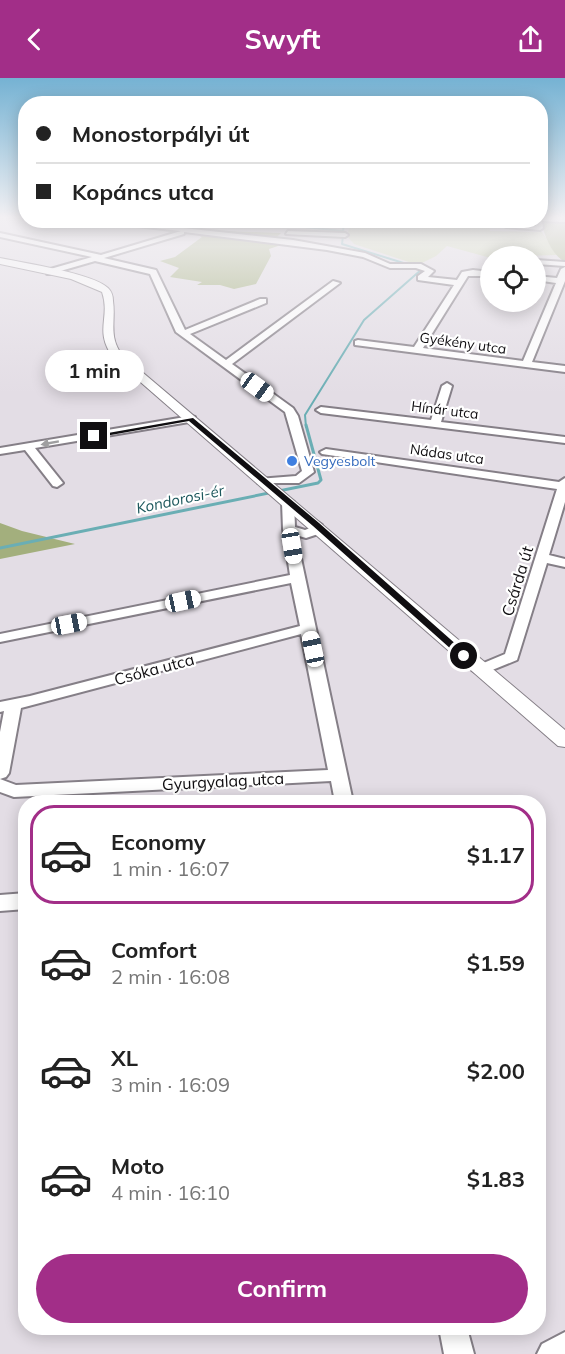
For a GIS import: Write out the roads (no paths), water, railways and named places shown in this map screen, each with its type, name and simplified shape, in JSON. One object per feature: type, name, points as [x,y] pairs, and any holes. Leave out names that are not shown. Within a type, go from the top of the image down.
[{"type":"street","points":[[65,276],[92,282],[103,288],[107,294],[107,334],[112,351],[565,741]]},
{"type":"street","points":[[154,276],[173,321],[183,334],[289,410],[293,416],[308,472],[275,492]]},
{"type":"street","points":[[422,276],[420,277],[424,279],[460,283]]},
{"type":"street","points":[[417,350],[465,276]]},
{"type":"street","points":[[526,364],[562,276]]},
{"type":"street","points":[[546,279],[561,280]]},
{"type":"street","points":[[225,365],[336,283]]},
{"type":"street","points":[[183,334],[263,301]]},
{"type":"street","name":"Gyékény utca","points":[[358,343],[565,369]]},
{"type":"street","points":[[435,424],[447,386]]},
{"type":"street","name":"Hínár utca","points":[[321,410],[565,440]]},
{"type":"street","points":[[0,451],[190,419]]},
{"type":"street","points":[[28,447],[57,483]]},
{"type":"street","name":"Nádas utca","points":[[326,452],[564,484]]},
{"type":"street","name":"Csárda út","points":[[480,670],[512,657],[543,558],[562,508],[564,484]]},
{"type":"street","points":[[275,492],[289,529],[342,795]]},
{"type":"street","points":[[289,529],[306,534],[316,530],[316,525]]},
{"type":"street","points":[[543,558],[565,563]]},
{"type":"street","points":[[0,638],[297,578]]},
{"type":"street","name":"Csóka utca","points":[[7,706],[308,628]]},
{"type":"street","points":[[0,773],[7,706]]},
{"type":"street","name":"Gyurgyalag utca","points":[[0,785],[14,791],[338,776]]},
{"type":"street","points":[[0,903],[18,902]]},
{"type":"street","points":[[455,1335],[459,1354]]},
{"type":"street","points":[[552,1354],[565,1347]]},
{"type":"waterway","name":"Kondorosi-ér","points":[[306,427],[305,415],[364,320],[415,276]]},
{"type":"waterway","name":"Kondorosi-ér","points":[[0,548],[318,483],[321,480],[306,425]]},
{"type":"place","name":"Vegyesbolt","points":[[292,461]]}]
